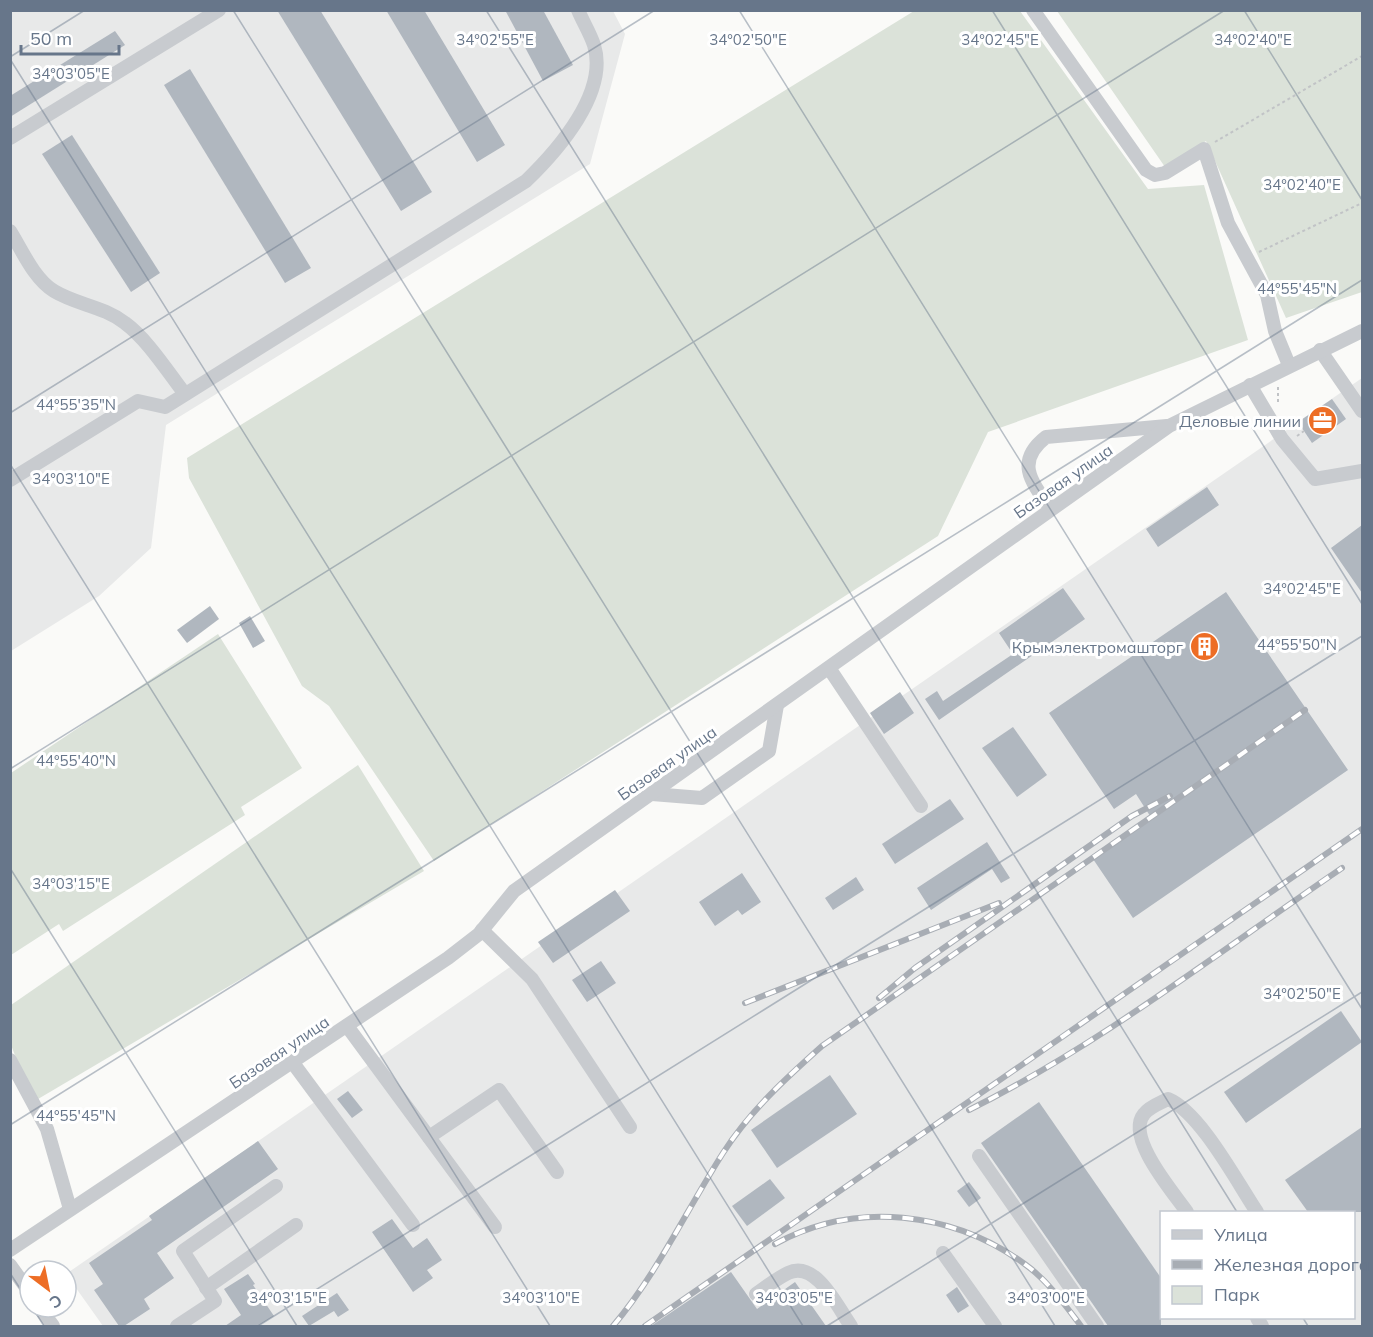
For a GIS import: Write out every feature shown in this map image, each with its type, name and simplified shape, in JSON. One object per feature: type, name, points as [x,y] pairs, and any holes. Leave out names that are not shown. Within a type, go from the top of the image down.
[{"type":"street","points":[[10,138],[219,10]]},
{"type":"street","points":[[10,480],[138,401],[165,407],[526,181],[549,159],[580,116],[596,73],[594,46],[578,10]]},
{"type":"street","points":[[1033,10],[1146,170],[1155,176],[1165,173],[1204,149],[1228,223],[1267,295],[1275,331],[1287,366]]},
{"type":"street","points":[[10,231],[38,275],[51,290],[65,297],[105,309],[128,325],[185,394]]},
{"type":"street","name":"Базовая улица","points":[[10,1250],[448,958],[482,930],[514,891],[1169,426],[1362,331]]},
{"type":"street","points":[[1320,350],[1362,411]]},
{"type":"street","points":[[1251,385],[1282,439],[1315,479],[1362,471]]},
{"type":"street","points":[[1051,509],[1032,483],[1027,461],[1035,446],[1046,437],[1169,426]]},
{"type":"street","points":[[829,668],[921,806]]},
{"type":"street","points":[[652,794],[702,798],[769,751],[777,705]]},
{"type":"street","points":[[482,930],[532,979],[630,1127]]},
{"type":"street","points":[[347,1026],[495,1227]]},
{"type":"street","points":[[10,1060],[47,1129],[70,1209]]},
{"type":"street","points":[[293,1063],[413,1226]]},
{"type":"street","points":[[429,1137],[499,1090],[557,1172]]},
{"type":"street","points":[[1186,1211],[1142,1144],[1138,1128],[1143,1114],[1168,1099],[1180,1104],[1197,1122],[1256,1211]]},
{"type":"street","points":[[979,1156],[1097,1326]]},
{"type":"street","points":[[177,1326],[215,1301],[183,1251],[276,1186]]},
{"type":"street","points":[[206,1288],[296,1225]]},
{"type":"street","points":[[943,1253],[995,1326]]},
{"type":"street","points":[[756,1294],[789,1272],[802,1270],[816,1277],[851,1326]]},
{"type":"path","points":[[1204,149],[1362,56]]},
{"type":"path","points":[[1248,257],[1362,203]]},
{"type":"path","points":[[1282,415],[1277,389],[1287,366]]},
{"type":"path","points":[[1295,437],[1304,431]]},
{"type":"path","points":[[1292,432],[1301,445]]},
{"type":"shaded area","points":[[11,11],[613,11],[625,34],[590,164],[166,425],[151,548],[99,596],[11,651]]},
{"type":"shaded area","points":[[1362,378],[1362,1326],[103,1326],[78,1291],[78,1266]]},
{"type":"green space","points":[[914,11],[1020,11],[1148,189],[1204,185],[1248,340],[988,432],[938,536],[434,861],[329,706],[302,686],[189,478],[187,458]]},
{"type":"green space","points":[[1057,11],[1362,11],[1362,292],[1286,318],[1206,141],[1165,167]]},
{"type":"green space","points":[[218,634],[302,768],[241,807],[245,815],[63,931],[59,924],[11,955],[11,773]]},
{"type":"green space","points":[[358,765],[424,871],[33,1102],[11,1045],[11,1005]]},
{"type":"building","points":[[277,10],[320,10],[432,192],[401,211]]},
{"type":"building","points":[[386,10],[424,10],[505,145],[477,162]]},
{"type":"building","points":[[505,10],[543,10],[573,65],[543,81]]},
{"type":"building","points":[[115,31],[125,45],[10,117],[10,96]]},
{"type":"building","points":[[190,69],[311,268],[285,283],[164,85]]},
{"type":"building","points":[[72,135],[160,273],[131,292],[42,154]]},
{"type":"building","name":"Деловые линии","points":[[1332,399],[1346,419],[1312,443],[1298,422]]},
{"type":"building","points":[[1207,487],[1219,505],[1158,547],[1146,529]]},
{"type":"building","points":[[1362,525],[1362,593],[1331,548]]},
{"type":"building","points":[[1063,588],[1085,619],[939,720],[925,699],[937,691],[943,701],[1013,654],[999,633]]},
{"type":"building","points":[[1226,592],[1348,770],[1133,918],[1093,859],[1152,819],[1136,794],[1114,809],[1049,713]]},
{"type":"building","points":[[210,606],[219,619],[187,643],[177,630]]},
{"type":"building","points":[[250,616],[265,641],[253,648],[239,623]]},
{"type":"building","points":[[900,692],[914,713],[884,734],[870,713]]},
{"type":"building","points":[[1013,727],[1047,775],[1017,797],[982,748]]},
{"type":"building","points":[[950,799],[964,819],[895,864],[882,844]]},
{"type":"building","points":[[987,842],[1010,878],[1001,883],[992,869],[931,910],[917,888]]},
{"type":"building","points":[[742,873],[761,902],[742,915],[738,910],[715,926],[699,902]]},
{"type":"building","points":[[856,877],[864,890],[833,910],[825,898]]},
{"type":"building","points":[[615,890],[630,911],[553,963],[538,942]]},
{"type":"building","points":[[601,961],[616,983],[587,1002],[572,980]]},
{"type":"building","points":[[1341,1011],[1362,1042],[1246,1123],[1224,1092]]},
{"type":"building","points":[[830,1075],[857,1114],[777,1168],[751,1130]]},
{"type":"building","points":[[348,1091],[363,1110],[352,1118],[337,1099]]},
{"type":"building","points":[[1039,1102],[1160,1277],[1161,1326],[1108,1326],[981,1143]]},
{"type":"building","points":[[1362,1127],[1362,1212],[1307,1211],[1285,1180]]},
{"type":"building","points":[[258,1141],[278,1169],[157,1253],[174,1278],[144,1299],[150,1309],[124,1326],[119,1326],[94,1290],[103,1284],[89,1263],[152,1220],[149,1216]]},
{"type":"building","points":[[770,1179],[785,1198],[747,1226],[732,1206]]},
{"type":"building","points":[[969,1182],[981,1198],[969,1207],[957,1191]]},
{"type":"building","points":[[392,1219],[413,1248],[427,1238],[442,1260],[427,1270],[433,1278],[413,1292],[372,1232]]},
{"type":"building","points":[[731,1272],[757,1309],[795,1282],[826,1326],[651,1326]]},
{"type":"building","points":[[248,1274],[274,1316],[258,1326],[225,1326],[241,1315],[224,1289]]},
{"type":"building","points":[[957,1287],[969,1306],[958,1313],[946,1295]]},
{"type":"building","points":[[337,1293],[349,1310],[338,1317],[334,1311],[309,1326],[302,1316]]},
{"type":"railway","points":[[613,1326],[644,1285],[733,1138],[769,1096],[822,1046],[1305,710]]},
{"type":"railway","points":[[879,998],[915,968],[1132,816],[1170,796]]},
{"type":"railway","points":[[645,1326],[1362,829]]},
{"type":"railway","points":[[969,1110],[1018,1084],[1113,1026],[1342,868]]},
{"type":"railway","points":[[745,1003],[999,903]]},
{"type":"railway","points":[[775,1244],[806,1230],[838,1221],[870,1217],[903,1218],[936,1223],[967,1233],[998,1247],[1026,1265],[1049,1286],[1081,1326]]},
{"type":"place","name":"Деловые линии","points":[[1322,421]]},
{"type":"place","name":"Крымэлектромашторг","points":[[1204,647]]}]
